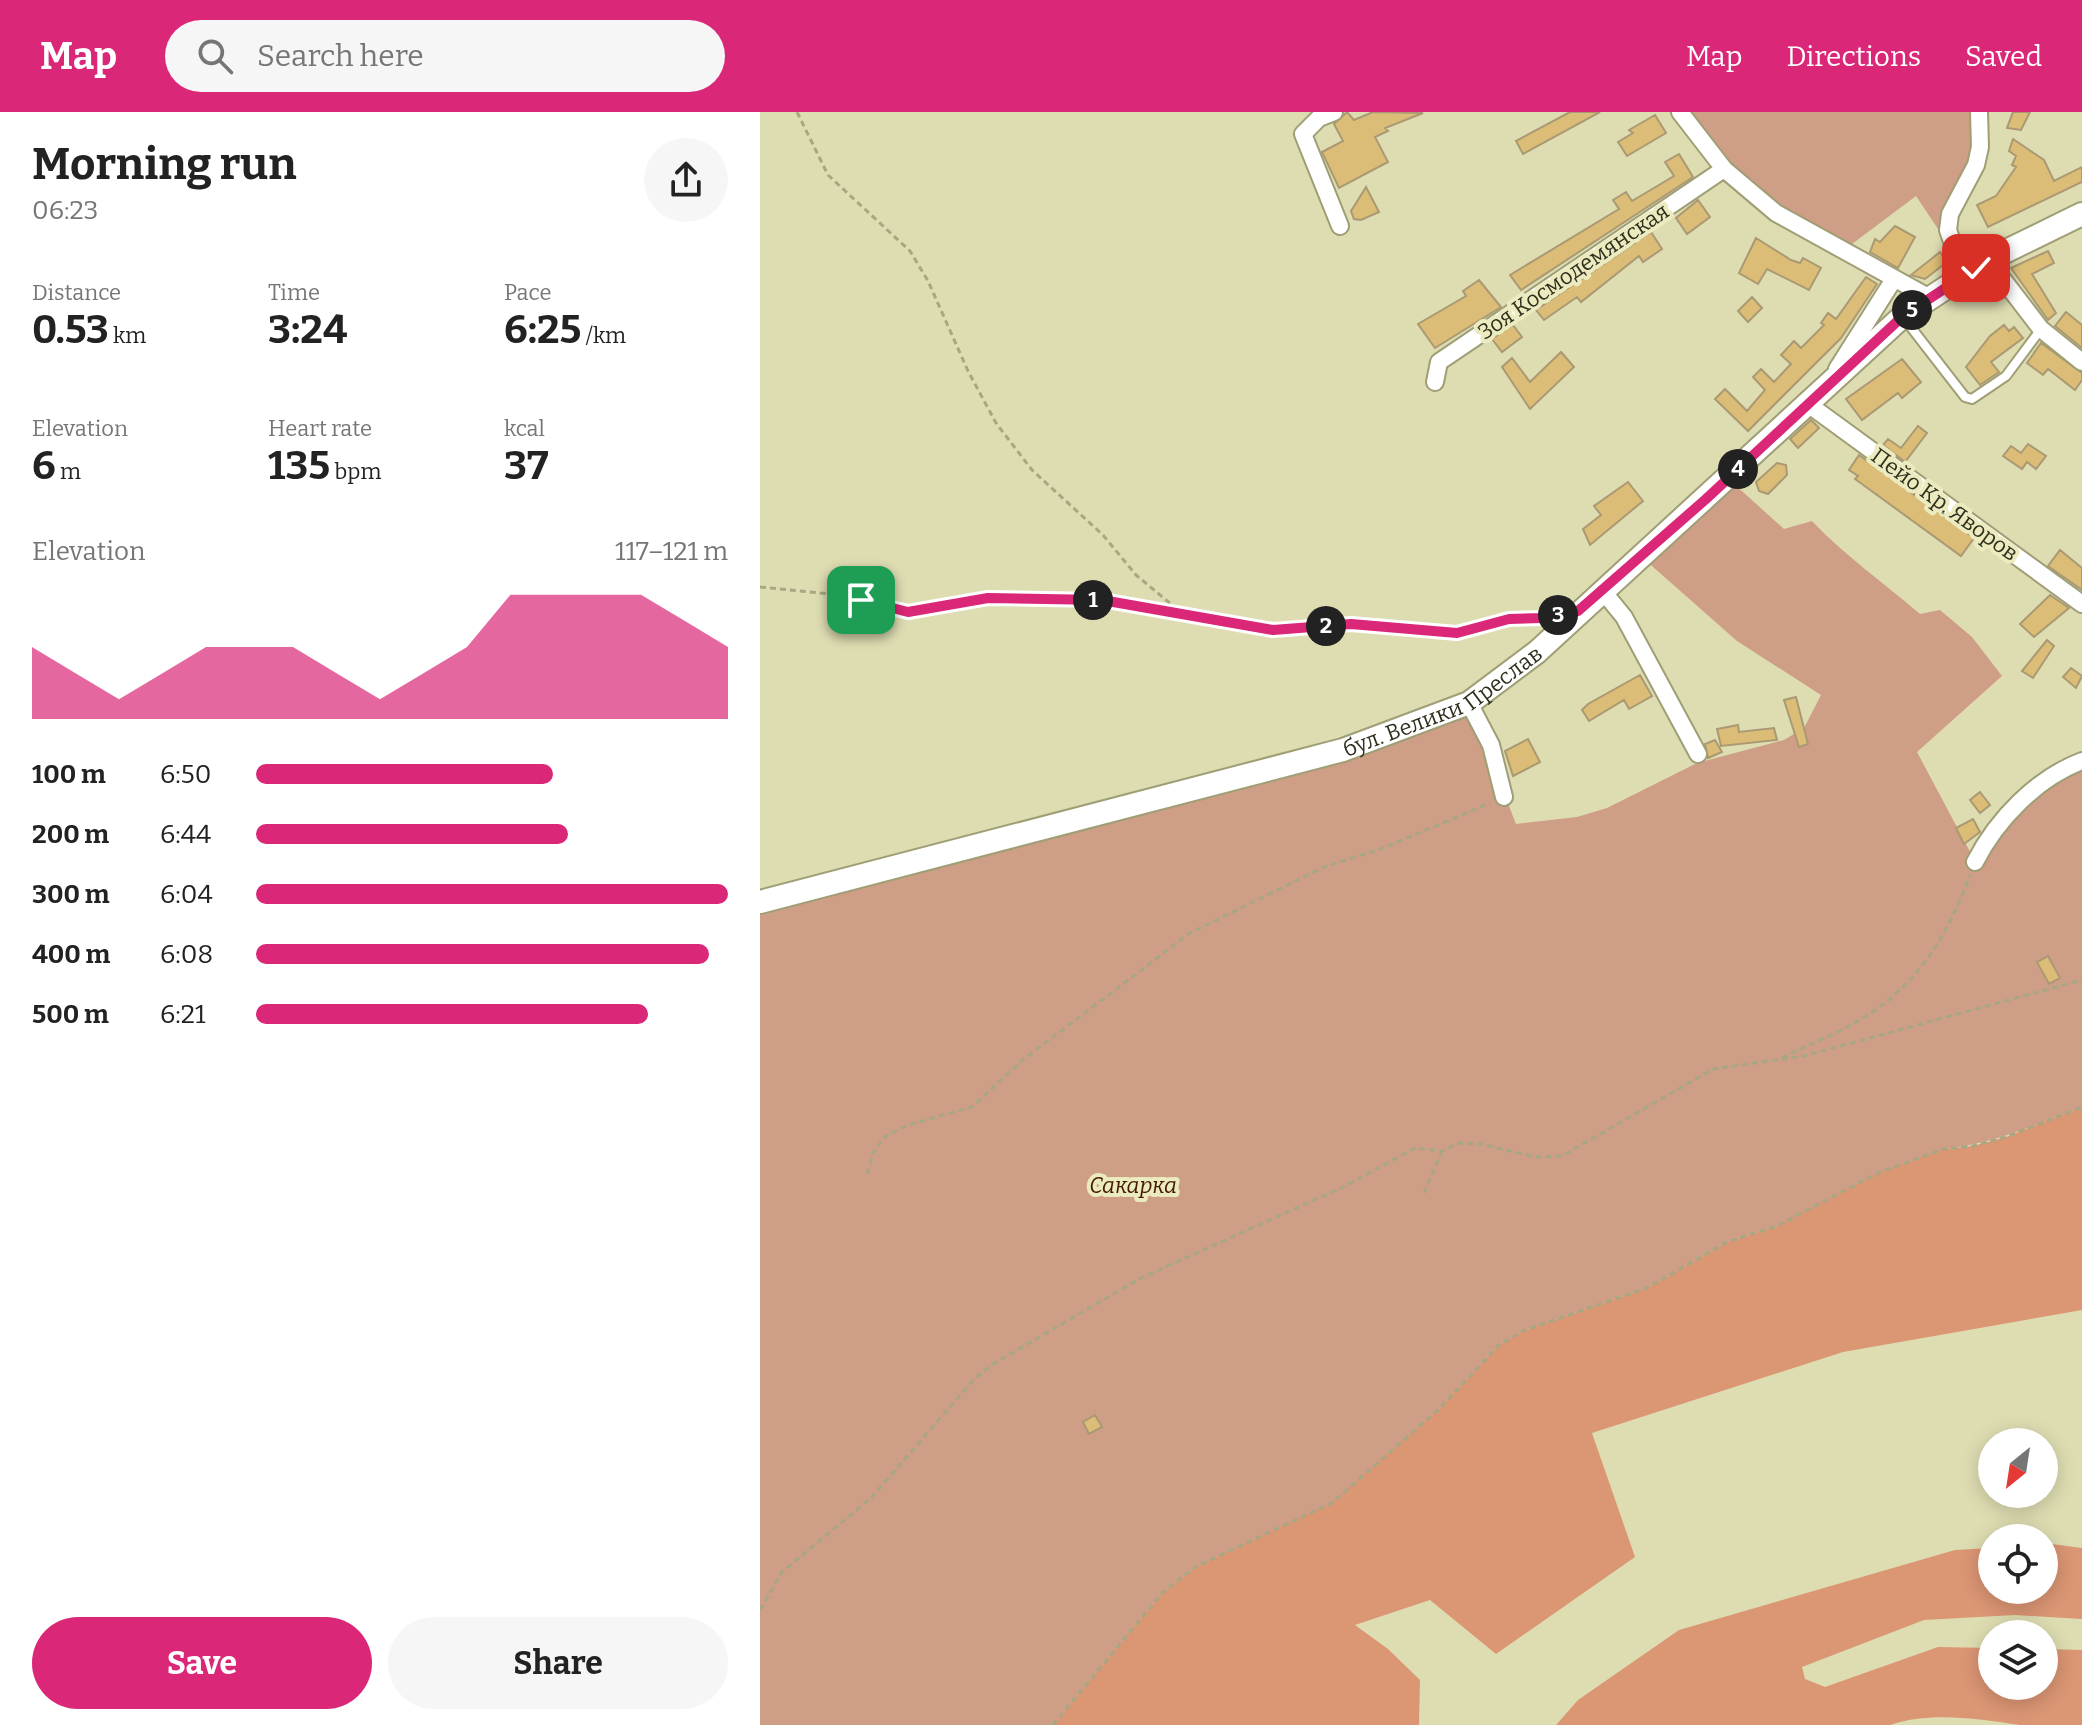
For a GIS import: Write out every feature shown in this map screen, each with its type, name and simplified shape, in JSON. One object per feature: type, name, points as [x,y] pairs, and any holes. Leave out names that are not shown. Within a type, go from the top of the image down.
[{"type":"main road","name":"бул. Велики Преслав","points":[[760,902],[1343,750],[1469,703],[1537,652],[1578,611],[1903,316],[1988,260],[2082,214]]},
{"type":"street","points":[[1680,112],[1724,169],[1776,213],[1930,298]]},
{"type":"street","points":[[1964,276],[1948,230],[1950,214],[1976,165],[1980,147],[1979,112]]},
{"type":"street","points":[[1323,114],[1303,134],[1340,226]]},
{"type":"street","name":"Зоя Космодемянская","points":[[1435,382],[1439,362],[1724,169]]},
{"type":"street","points":[[1988,260],[2041,329],[2082,362]]},
{"type":"street","points":[[1830,381],[1894,279]]},
{"type":"street","name":"Пейо Кр. Яворов","points":[[1808,404],[2082,604]]},
{"type":"street","points":[[1602,590],[1624,617],[1698,754]]},
{"type":"street","points":[[1469,703],[1491,745],[1504,797]]},
{"type":"street","points":[[1975,862],[1983,846],[2023,799],[2053,774],[2082,761]]},
{"type":"lane","points":[[1903,316],[1965,397],[1972,399],[2006,376],[2041,329]]},
{"type":"path","points":[[797,112],[828,175],[910,251],[928,281],[968,371],[996,423],[1032,470],[1103,535],[1136,575],[1186,617]]},
{"type":"path","points":[[760,587],[841,595],[908,612],[988,598],[1102,600],[1273,630],[1351,624],[1457,633],[1509,619],[1542,618],[1578,611]]},
{"type":"path","points":[[867,1174],[874,1151],[886,1136],[908,1125],[972,1107],[1020,1062],[1190,933],[1324,867],[1386,847],[1504,797]]},
{"type":"path","points":[[1779,1060],[1849,1026],[1906,985],[1946,935],[1975,862]]},
{"type":"path","points":[[760,1610],[782,1572],[872,1497],[975,1378],[995,1363],[1139,1279],[1345,1186],[1415,1148],[1442,1151],[1458,1143],[1481,1144],[1535,1157],[1562,1156],[1713,1069],[1779,1060],[1966,1014],[2082,980]]},
{"type":"path","points":[[1053,1725],[1162,1593],[1211,1559],[1332,1503],[1438,1410],[1500,1344],[1525,1330],[1647,1288],[1727,1242],[1777,1226],[1880,1172],[1944,1149],[1973,1146],[2006,1137],[2082,1107]]},
{"type":"path","points":[[1424,1193],[1442,1151]]},
{"type":"green space","points":[[1680,112],[1980,112],[1977,143],[1969,174],[1956,203],[1938,229],[1916,196],[1844,250],[1776,213]]},
{"type":"green space","name":"Сакарка","points":[[1733,483],[1784,529],[1812,521],[1920,614],[1940,610],[1972,637],[2002,676],[1917,752],[1975,861],[2023,799],[2082,761],[2082,1107],[1997,1138],[1944,1149],[1777,1226],[1727,1242],[1647,1288],[1525,1330],[1500,1344],[1438,1410],[1332,1503],[1197,1566],[1162,1593],[1053,1725],[760,1725],[760,902],[1343,750],[1469,703],[1516,824],[1577,817],[1607,808],[1697,763],[1784,740],[1804,728],[1821,695],[1737,641],[1644,559]]},
{"type":"shaded area","points":[[2082,1107],[2082,1310],[1843,1352],[1592,1433],[1635,1557],[1496,1654],[1430,1600],[1355,1625],[1388,1649],[1420,1680],[1419,1725],[1053,1725],[1162,1593],[1197,1566],[1331,1503],[1438,1410],[1500,1344],[1525,1330],[1647,1288],[1727,1242],[1777,1226],[1880,1172],[1944,1149],[1973,1146],[2006,1137]]},
{"type":"shaded area","points":[[2058,1545],[2082,1548],[2082,1619],[2015,1615],[1924,1620],[1802,1667],[1805,1679],[1825,1687],[1938,1647],[1978,1648],[1978,1700],[2058,1700],[2058,1649],[2082,1650],[2082,1725],[2020,1725],[1938,1717],[1890,1725],[1556,1725],[1578,1700],[1679,1630],[1955,1550],[1978,1549],[1978,1604],[2058,1604]]},
{"type":"building","points":[[1347,112],[1354,120],[1373,112],[1423,113],[1385,128],[1388,131],[1375,137],[1388,162],[1339,188],[1322,152],[1343,141],[1334,124]]},
{"type":"building","points":[[1570,112],[1600,112],[1523,154],[1516,141]]},
{"type":"building","points":[[2013,112],[2030,112],[2021,130],[2007,128]]},
{"type":"building","points":[[1655,115],[1666,133],[1627,156],[1618,142],[1633,133],[1629,130]]},
{"type":"building","points":[[2013,139],[2044,160],[2054,181],[2082,167],[2082,182],[1988,227],[1977,205],[1996,196],[2016,167],[2012,165],[2016,156],[2009,151]]},
{"type":"building","points":[[1679,154],[1693,177],[1521,290],[1510,275],[1619,209],[1613,200],[1626,192],[1632,201],[1674,176],[1665,162]]},
{"type":"building","points":[[1366,187],[1379,212],[1361,220],[1354,219],[1351,211]]},
{"type":"building","points":[[1698,200],[1710,217],[1687,234],[1676,218]]},
{"type":"building","points":[[1895,226],[1915,237],[1898,268],[1870,252],[1875,239],[1880,242]]},
{"type":"building","points":[[1651,232],[1662,249],[1643,262],[1639,256],[1581,302],[1577,297],[1544,320],[1536,310]]},
{"type":"building","points":[[1756,238],[1791,260],[1800,263],[1803,258],[1821,268],[1809,290],[1767,269],[1758,284],[1739,273]]},
{"type":"building","points":[[2048,251],[2054,263],[2032,274],[2056,313],[2048,320],[2011,268]]},
{"type":"building","points":[[1940,252],[1947,262],[1925,279],[1911,275]]},
{"type":"building","points":[[1866,277],[1877,284],[1841,338],[1748,431],[1715,399],[1725,389],[1747,411],[1765,390],[1753,377],[1761,369],[1774,382],[1791,364],[1781,355],[1794,341],[1801,348],[1824,325],[1821,323],[1828,313],[1836,319]]},
{"type":"building","points":[[1479,280],[1501,307],[1435,348],[1418,324],[1466,296],[1463,291]]},
{"type":"building","points":[[1752,297],[1762,308],[1748,322],[1738,311]]},
{"type":"building","points":[[2066,312],[2082,325],[2082,348],[2055,326]]},
{"type":"building","points":[[1513,325],[1522,337],[1502,352],[1492,339]]},
{"type":"building","points":[[2004,325],[2009,331],[2014,327],[2023,338],[1991,362],[1999,372],[1980,385],[1966,367],[1990,336]]},
{"type":"building","points":[[2041,343],[2082,373],[2082,380],[2075,390],[2048,369],[2043,375],[2027,363]]},
{"type":"building","points":[[1561,352],[1574,367],[1530,409],[1502,367],[1512,358],[1530,382]]},
{"type":"building","points":[[1902,359],[1921,382],[1902,398],[1898,393],[1862,420],[1846,399]]},
{"type":"building","points":[[1811,420],[1819,428],[1798,448],[1790,439]]},
{"type":"building","points":[[1918,426],[1927,433],[1905,462],[1883,445],[1888,439],[1901,448]]},
{"type":"building","points":[[2028,444],[2046,456],[2036,469],[2027,462],[2022,469],[2003,456],[2011,446],[2021,453]]},
{"type":"building","points":[[1859,455],[1974,538],[1961,556],[1855,479],[1858,476],[1849,470]]},
{"type":"building","points":[[1777,463],[1786,465],[1787,475],[1768,494],[1759,491],[1756,482]]},
{"type":"building","points":[[1628,482],[1643,501],[1590,545],[1583,529],[1601,515],[1594,506]]},
{"type":"building","points":[[2060,550],[2082,568],[2082,590],[2048,566]]},
{"type":"building","points":[[2050,595],[2069,608],[2034,637],[2020,624]]},
{"type":"building","points":[[2047,640],[2054,646],[2033,678],[2022,671]]},
{"type":"building","points":[[2071,668],[2082,676],[2076,688],[2063,677]]},
{"type":"building","points":[[1640,675],[1652,696],[1629,709],[1624,700],[1589,721],[1582,710],[1588,704]]},
{"type":"building","points":[[1796,697],[1808,744],[1799,747],[1784,700]]},
{"type":"building","points":[[1738,725],[1739,732],[1774,728],[1777,740],[1721,746],[1717,729]]},
{"type":"building","points":[[1528,739],[1540,762],[1513,776],[1505,751]]},
{"type":"building","points":[[1715,740],[1722,752],[1708,758],[1705,744]]},
{"type":"building","points":[[1980,792],[1990,805],[1980,813],[1970,800]]},
{"type":"building","points":[[1973,819],[1980,832],[1964,844],[1956,828]]},
{"type":"building","points":[[2048,956],[2060,978],[2049,984],[2037,962]]},
{"type":"building","points":[[1095,1415],[1102,1427],[1089,1434],[1083,1422]]},
{"type":"route","points":[[861,600],[908,612],[988,598],[1102,600],[1273,630],[1351,624],[1457,633],[1509,619],[1542,618],[1578,611],[1706,499],[1903,316],[1976,268]]}]
